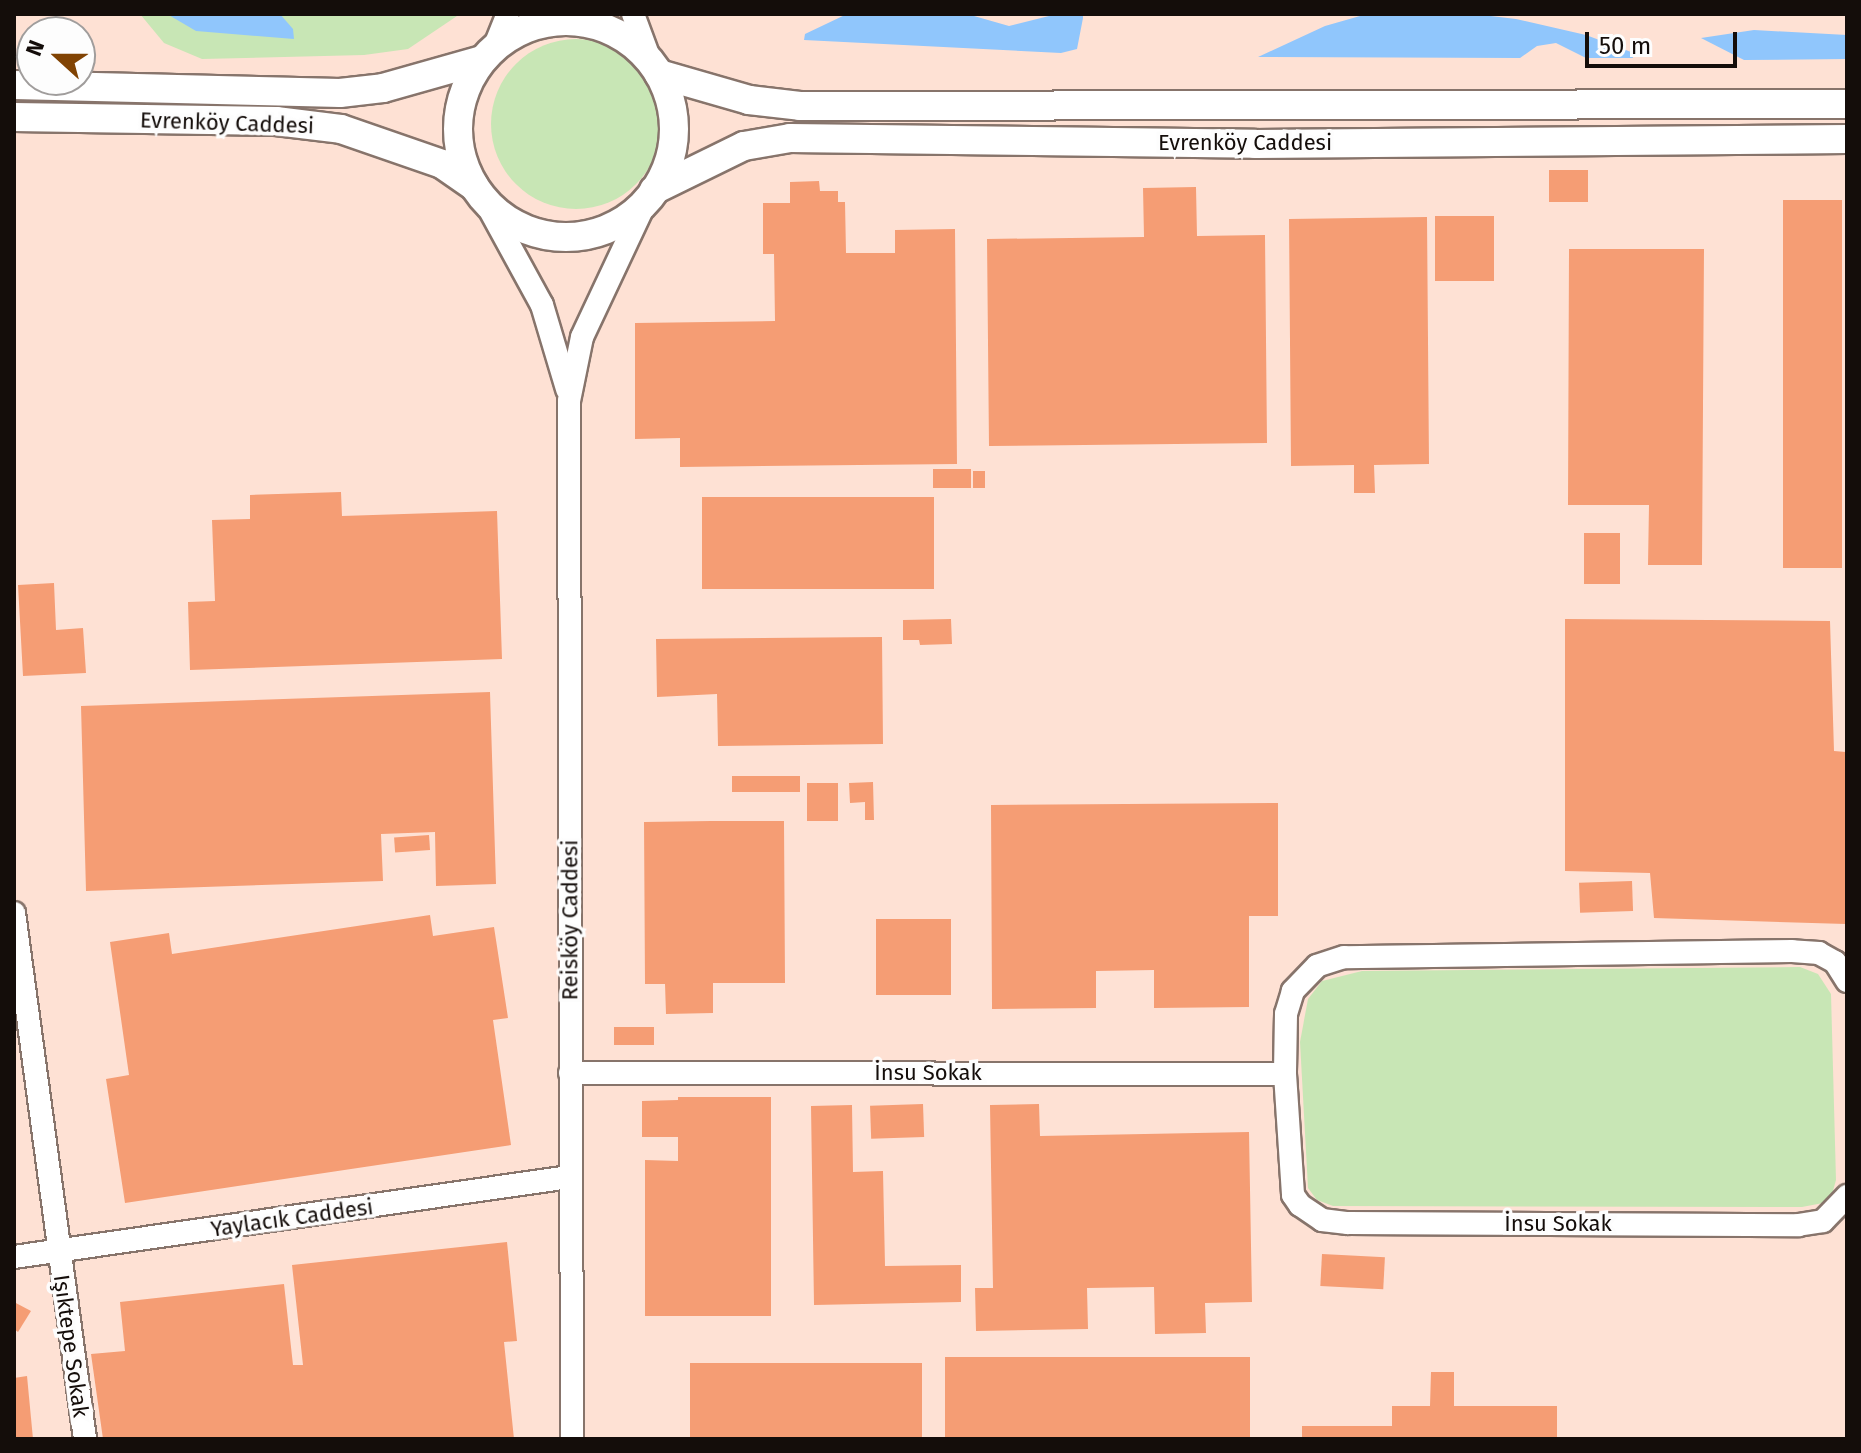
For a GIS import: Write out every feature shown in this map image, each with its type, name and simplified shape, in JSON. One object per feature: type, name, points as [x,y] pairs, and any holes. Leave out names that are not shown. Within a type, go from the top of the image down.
[{"type":"main road","points":[[575,21],[608,29],[654,67],[671,104],[674,137],[666,169],[650,196],[610,228],[594,234],[560,237],[527,230],[480,194],[461,156],[458,123],[465,90],[488,54],[508,37],[540,24],[575,21]]},
{"type":"main road","name":"Evrenköy Caddesi","points":[[14,85],[340,93],[383,88],[488,54]]},
{"type":"main road","name":"Evrenköy Caddesi","points":[[654,67],[749,100],[800,106],[1847,104]]},
{"type":"main road","name":"Evrenköy Caddesi","points":[[14,117],[276,121],[341,129],[442,164],[480,194]]},
{"type":"main road","name":"Evrenköy Caddesi","points":[[650,196],[744,146],[790,138],[1255,144],[1847,139]]},
{"type":"street","points":[[488,54],[508,14]]},
{"type":"street","points":[[633,14],[654,67]]},
{"type":"street","name":"Reisköy Caddesi","points":[[480,194],[542,305],[569,401]]},
{"type":"street","name":"Reisköy Caddesi","points":[[572,1439],[569,401],[582,337],[650,196]]},
{"type":"street","name":"Işıktepe Sokak","points":[[14,913],[85,1439]]},
{"type":"street","name":"İnsu Sokak","points":[[1847,981],[1835,962],[1819,953],[1792,951],[1344,957],[1317,966],[1293,991],[1286,1014],[1285,1074],[1293,1195],[1300,1205],[1322,1220],[1348,1223],[1798,1225],[1823,1221],[1843,1204],[1847,1196]]},
{"type":"street","name":"İnsu Sokak","points":[[570,1073],[1285,1074]]},
{"type":"street","name":"Yaylacık Caddesi","points":[[14,1257],[569,1177]]},
{"type":"shaded area","points":[[14,14],[1847,14],[1847,1439],[14,1439]]},
{"type":"green space","points":[[140,14],[460,14],[408,49],[364,55],[202,59],[164,43]]},
{"type":"green space","points":[[576,39],[608,46],[636,64],[654,92],[661,124],[654,156],[636,184],[608,202],[576,209],[544,202],[516,184],[498,156],[491,124],[498,92],[516,64],[544,46]]},
{"type":"green space","points":[[1800,967],[1818,974],[1831,994],[1836,1180],[1831,1198],[1823,1203],[1802,1207],[1333,1206],[1317,1200],[1308,1188],[1300,1042],[1308,999],[1322,981],[1362,971]]},
{"type":"water","points":[[167,14],[280,14],[293,29],[294,39],[196,31]]},
{"type":"water","points":[[847,14],[967,14],[1009,26],[1057,14],[1083,14],[1083,18],[1077,49],[1061,53],[804,40],[805,34]]},
{"type":"water","points":[[1367,14],[1474,14],[1516,19],[1586,35],[1631,52],[1633,58],[1586,58],[1556,43],[1537,46],[1520,58],[1258,57],[1325,26]]},
{"type":"water","points":[[1754,30],[1847,35],[1847,59],[1744,60],[1701,38]]},
{"type":"building","points":[[1549,170],[1588,170],[1588,202],[1549,202]]},
{"type":"building","points":[[819,181],[820,191],[838,191],[838,202],[845,202],[846,253],[895,253],[895,230],[955,229],[957,464],[680,467],[680,438],[635,439],[635,323],[775,321],[774,254],[763,254],[763,203],[790,203],[790,182]]},
{"type":"building","points":[[1196,187],[1197,236],[1265,235],[1267,443],[989,446],[987,239],[1144,237],[1143,188]]},
{"type":"building","points":[[1783,200],[1842,200],[1842,568],[1783,568]]},
{"type":"building","points":[[1435,216],[1494,216],[1494,281],[1435,281]]},
{"type":"building","points":[[1427,217],[1429,464],[1374,465],[1375,493],[1354,493],[1354,465],[1291,466],[1289,219]]},
{"type":"building","points":[[1569,249],[1704,249],[1702,565],[1648,565],[1649,505],[1568,505]]},
{"type":"building","points":[[933,469],[971,469],[971,488],[933,488]]},
{"type":"building","points":[[973,471],[985,471],[985,488],[973,488]]},
{"type":"building","points":[[341,492],[342,516],[497,511],[502,659],[190,670],[188,602],[215,601],[212,520],[250,519],[250,495]]},
{"type":"building","points":[[702,497],[934,497],[934,589],[702,589]]},
{"type":"building","points":[[1584,533],[1620,533],[1620,584],[1584,584]]},
{"type":"building","points":[[54,583],[56,630],[83,628],[86,673],[23,676],[18,585]]},
{"type":"building","points":[[951,619],[952,644],[920,645],[919,640],[903,640],[903,620]]},
{"type":"building","points":[[1565,619],[1830,621],[1834,751],[1846,752],[1846,924],[1654,918],[1650,873],[1565,871]]},
{"type":"building","points":[[882,637],[883,744],[718,746],[717,694],[657,697],[656,639]]},
{"type":"building","points":[[490,692],[496,884],[436,886],[435,832],[381,834],[383,881],[86,891],[81,706]]},
{"type":"building","points":[[732,776],[800,776],[800,792],[732,792]]},
{"type":"building","points":[[873,782],[874,820],[865,820],[865,802],[850,803],[849,783]]},
{"type":"building","points":[[807,783],[838,783],[838,821],[807,821]]},
{"type":"building","points":[[1278,803],[1278,916],[1249,916],[1249,1007],[1154,1008],[1154,970],[1096,971],[1096,1008],[992,1009],[991,805]]},
{"type":"building","points":[[784,821],[785,983],[713,983],[713,1013],[666,1014],[665,984],[645,984],[644,822]]},
{"type":"building","points":[[429,835],[430,850],[395,852],[394,837]]},
{"type":"building","points":[[1632,881],[1633,911],[1580,913],[1579,883]]},
{"type":"building","points":[[430,915],[433,936],[494,927],[508,1018],[493,1020],[511,1145],[125,1203],[106,1079],[129,1075],[110,942],[169,933],[172,954]]},
{"type":"building","points":[[876,919],[951,919],[951,995],[876,995]]},
{"type":"building","points":[[614,1027],[654,1027],[654,1045],[614,1045]]},
{"type":"building","points":[[678,1097],[771,1097],[771,1316],[645,1316],[645,1160],[678,1161],[678,1137],[642,1137],[642,1101],[678,1100]]},
{"type":"building","points":[[923,1104],[924,1137],[871,1139],[870,1106]]},
{"type":"building","points":[[1039,1104],[1040,1136],[1249,1132],[1252,1302],[1205,1303],[1206,1333],[1155,1334],[1154,1287],[1087,1288],[1088,1329],[976,1331],[975,1288],[993,1288],[990,1105]]},
{"type":"building","points":[[852,1105],[853,1172],[883,1171],[885,1266],[961,1265],[961,1302],[814,1305],[811,1106]]},
{"type":"building","points":[[507,1242],[517,1341],[504,1342],[514,1439],[103,1439],[91,1354],[125,1351],[120,1302],[284,1284],[293,1365],[303,1365],[292,1265]]},
{"type":"building","points":[[1322,1254],[1385,1257],[1383,1289],[1320,1286]]},
{"type":"building","points":[[14,1302],[31,1311],[18,1332],[14,1329]]},
{"type":"building","points":[[945,1357],[1250,1357],[1250,1439],[945,1439]]},
{"type":"building","points":[[690,1363],[922,1363],[922,1439],[690,1439]]},
{"type":"building","points":[[1431,1372],[1454,1372],[1454,1406],[1557,1406],[1557,1439],[1302,1439],[1302,1426],[1392,1426],[1392,1406],[1430,1406]]},
{"type":"building","points":[[27,1376],[33,1439],[14,1439],[14,1378]]}]
